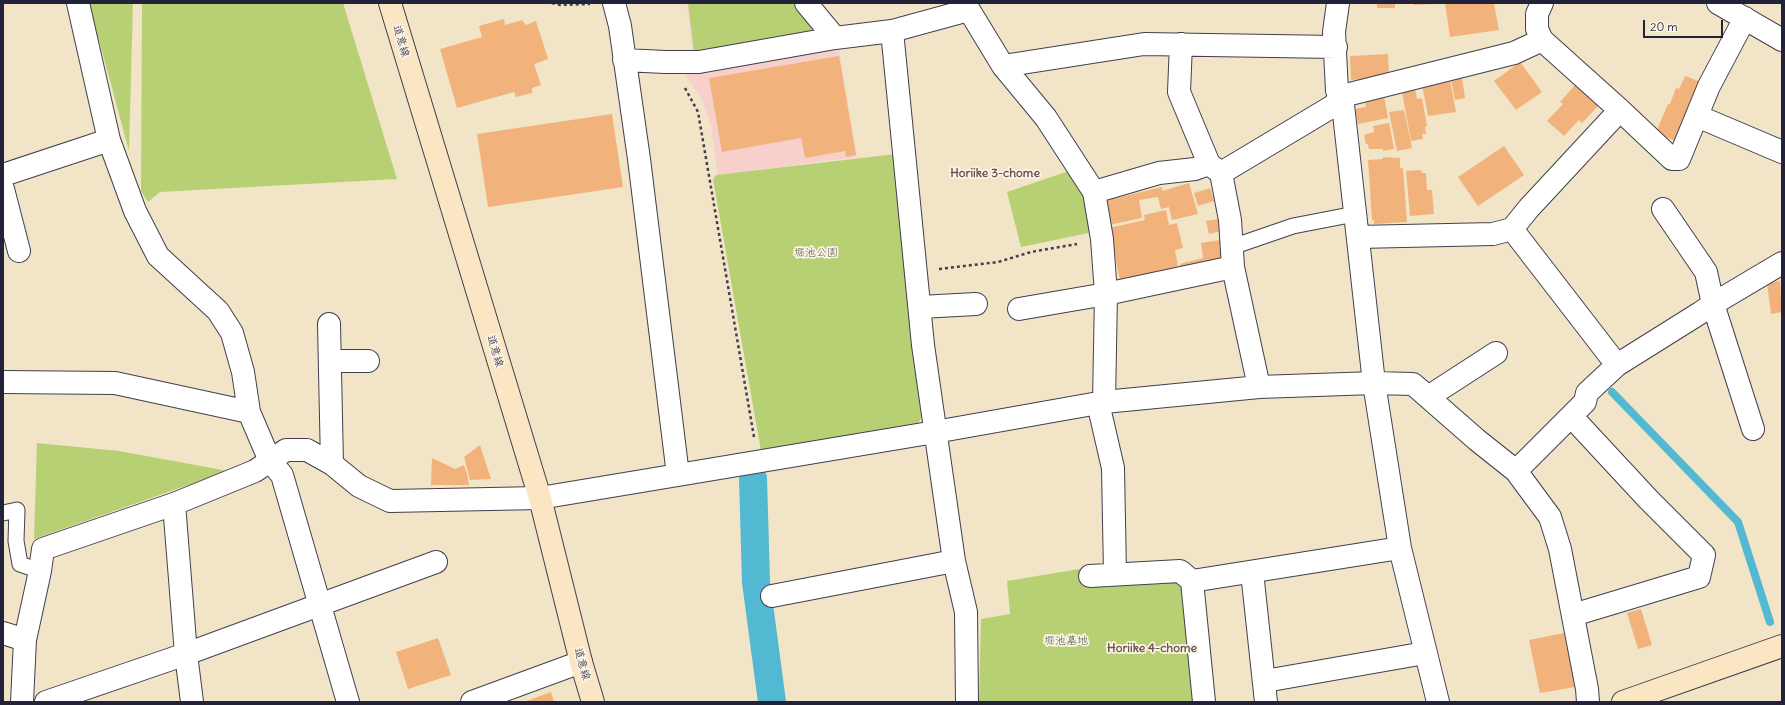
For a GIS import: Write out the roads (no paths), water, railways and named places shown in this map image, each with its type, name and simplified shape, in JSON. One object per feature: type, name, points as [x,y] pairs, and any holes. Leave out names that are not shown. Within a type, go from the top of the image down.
[{"type":"street","points":[[78,3],[109,140],[135,211],[158,256],[218,311],[232,333],[243,372],[249,412],[270,461],[282,475],[348,702]]},
{"type":"street","name":"道意線","points":[[390,3],[540,498],[580,662],[593,702]]},
{"type":"street","points":[[614,3],[620,26],[639,159],[678,474]]},
{"type":"street","points":[[806,3],[835,38]]},
{"type":"street","points":[[1338,3],[1334,32],[1336,47],[1337,91],[1342,96],[1374,383],[1400,548],[1438,702]]},
{"type":"street","points":[[1542,3],[1537,14],[1537,29],[1542,40],[1672,159],[1679,160],[1709,86],[1745,18]]},
{"type":"street","points":[[1718,3],[1782,40]]},
{"type":"street","points":[[624,60],[699,62],[835,38],[892,31],[966,6],[1004,66],[1046,118],[1094,192],[1102,239],[1106,294],[1101,402],[1113,468],[1115,574]]},
{"type":"street","points":[[892,31],[923,344],[954,561],[966,612],[967,702]]},
{"type":"street","points":[[1094,192],[1159,173],[1195,169],[1215,169],[1333,106],[1342,96],[1514,52],[1542,40]]},
{"type":"street","points":[[1004,66],[1144,44],[1336,47]]},
{"type":"street","points":[[1181,44],[1179,92],[1215,169],[1230,220],[1232,257],[1259,387]]},
{"type":"street","points":[[1358,237],[1493,234],[1512,229],[1529,208],[1620,110]]},
{"type":"street","points":[[1697,116],[1782,152]]},
{"type":"street","points":[[3,175],[109,140]]},
{"type":"street","points":[[3,189],[18,251]]},
{"type":"street","points":[[1662,209],[1706,272],[1713,304],[1753,429]]},
{"type":"street","points":[[1512,229],[1617,365]]},
{"type":"street","points":[[1019,310],[1106,294],[1232,257]]},
{"type":"street","points":[[1516,470],[1585,402],[1588,393],[1617,365],[1782,262]]},
{"type":"street","points":[[920,307],[976,304]]},
{"type":"street","points":[[329,324],[332,464]]},
{"type":"street","points":[[1428,397],[1496,353]]},
{"type":"street","points":[[330,361],[368,361]]},
{"type":"street","points":[[3,382],[115,383],[249,412]]},
{"type":"street","points":[[22,702],[25,640],[40,571],[43,549],[174,504],[255,470],[286,450],[307,450],[332,464],[359,486],[390,501],[540,498],[935,432],[1101,402],[1259,387],[1374,383],[1413,384],[1476,440],[1516,470],[1550,517],[1560,549],[1588,689],[1588,702]]},
{"type":"street","points":[[1571,416],[1648,499],[1704,555],[1699,578],[1573,615]]},
{"type":"street","points":[[174,504],[186,654],[192,702]]},
{"type":"street","points":[[1192,582],[1400,548]]},
{"type":"street","points":[[772,596],[954,561]]},
{"type":"street","points":[[46,702],[186,654],[436,562]]},
{"type":"street","points":[[1090,576],[1180,571],[1192,582],[1204,702]]},
{"type":"street","points":[[1252,572],[1266,691],[1425,653]]},
{"type":"street","points":[[3,633],[25,640]]},
{"type":"street","points":[[1623,702],[1782,646]]},
{"type":"street","points":[[472,702],[580,662]]},
{"type":"lane","points":[[1232,257],[1293,226],[1355,214]]},
{"type":"lane","points":[[3,513],[17,510],[16,541],[20,564],[40,571]]},
{"type":"waterway","points":[[1612,392],[1738,522],[1770,622]]},
{"type":"waterway","points":[[753,479],[756,582],[772,702]]},
{"type":"district","name":"Horiike 3-chome","points":[[995,174]]},
{"type":"district","name":"Horiike 4-chome","points":[[1152,649]]},
{"type":"park label","name":"堀池公園","points":[[816,253]]},
{"type":"park label","name":"堀池墓地","points":[[1066,641]]}]
